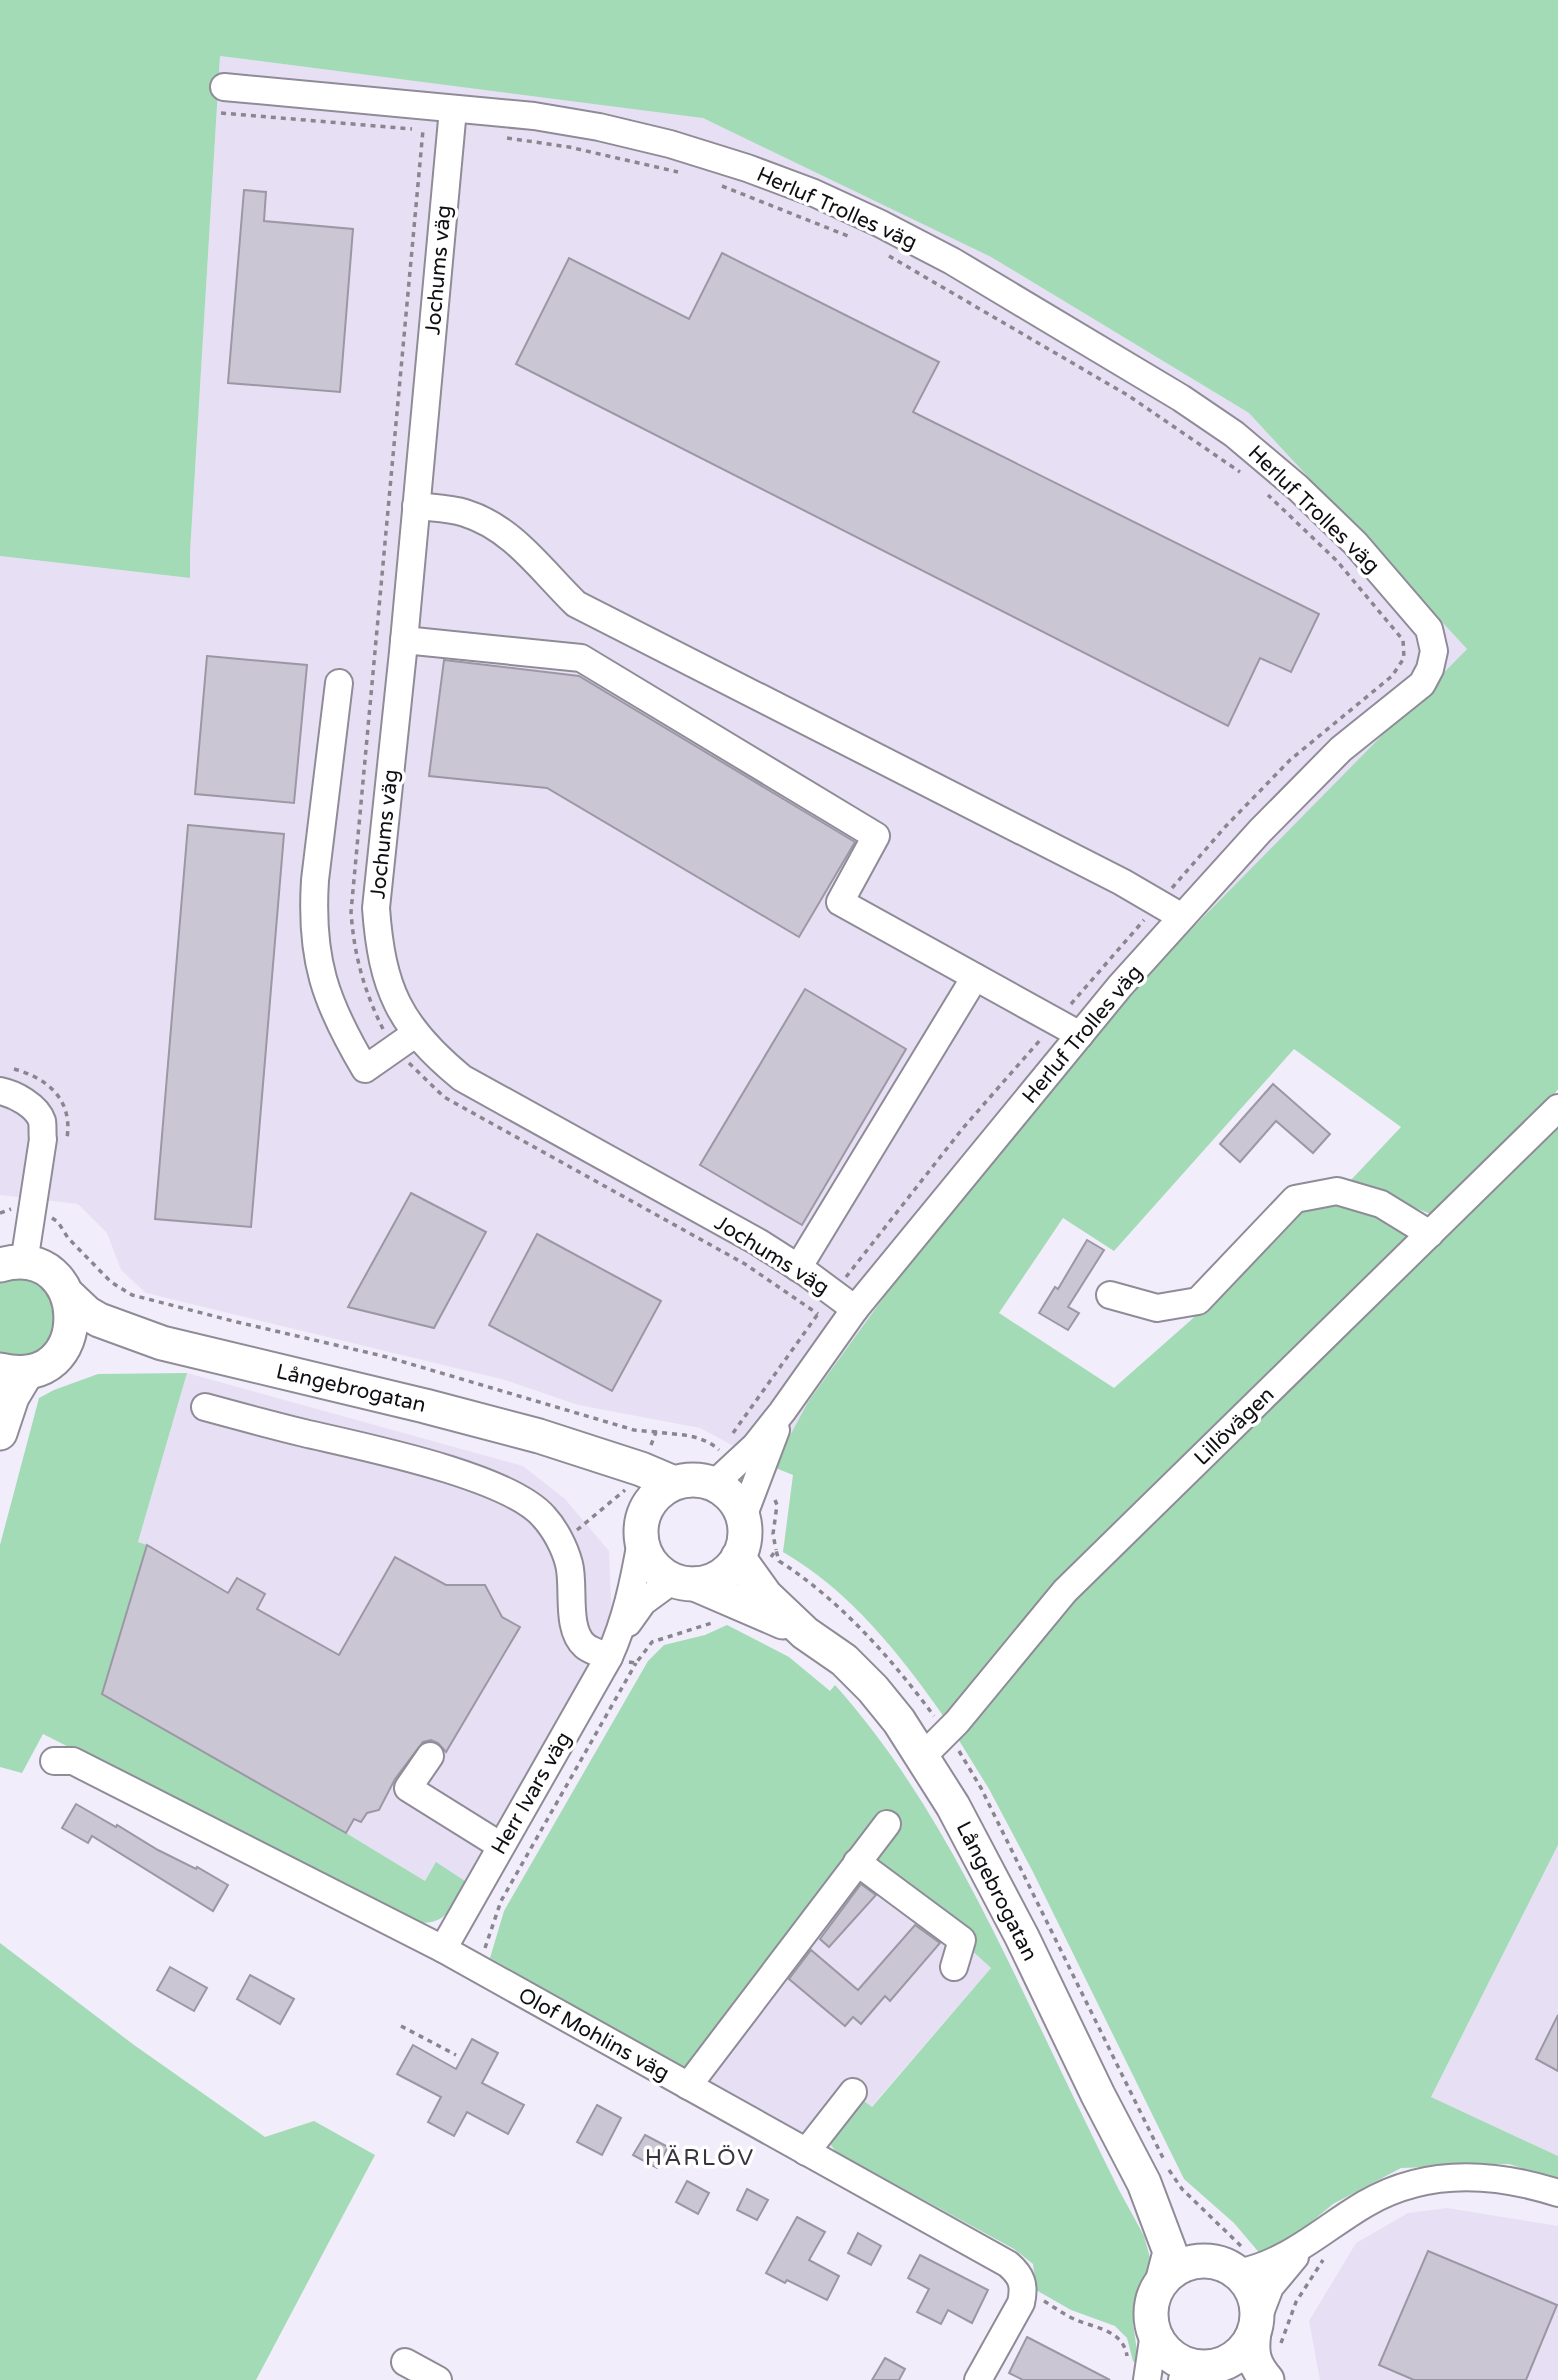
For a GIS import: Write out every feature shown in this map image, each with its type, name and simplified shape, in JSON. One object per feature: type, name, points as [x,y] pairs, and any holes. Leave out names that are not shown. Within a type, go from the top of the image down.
[{"type":"main road","name":"Långebrogatan","points":[[12,1264],[42,1268],[53,1275],[87,1313],[162,1343],[539,1436],[641,1469],[674,1483]]},
{"type":"main road","points":[[0,1433],[12,1397],[14,1371],[41,1368],[53,1360],[69,1338],[72,1324],[69,1296]]},
{"type":"main road","name":"Långebrogatan","points":[[62,1350],[129,1340],[162,1343]]},
{"type":"main road","name":"Långebrogatan","points":[[539,1436],[583,1458],[627,1488],[637,1503],[642,1531]]},
{"type":"main road","points":[[694,1480],[713,1484],[734,1500],[743,1517],[745,1538],[738,1557],[720,1576],[684,1582],[652,1564],[642,1531],[653,1498],[674,1483],[694,1480]]},
{"type":"main road","name":"Långebrogatan","points":[[738,1557],[765,1596],[805,1633],[844,1660],[873,1689],[899,1721],[953,1807],[1016,1926],[1144,2183],[1170,2252],[1163,2279]]},
{"type":"main road","name":"Långebrogatan","points":[[684,1582],[805,1633]]},
{"type":"main road","name":"Långebrogatan","points":[[1144,2183],[1190,2243],[1226,2267]]},
{"type":"main road","points":[[1200,2261],[1226,2267],[1247,2283],[1253,2295],[1255,2327],[1251,2351],[1225,2374],[1179,2361],[1164,2350],[1154,2333],[1150,2319],[1151,2304],[1156,2291],[1163,2279],[1186,2263],[1200,2261]]},
{"type":"main road","points":[[1225,2374],[1255,2327]]},
{"type":"street","name":"Herluf Trolles väg","points":[[222,100],[453,109],[534,116],[599,127],[670,144],[792,185],[879,223],[963,267],[1224,427],[1298,488],[1355,543],[1429,629],[1434,651],[1430,669],[1422,684],[1341,749],[1260,831],[1182,917],[1080,1035],[855,1309],[755,1446],[713,1484]]},
{"type":"street","name":"Jochums väg","points":[[453,109],[404,640],[376,908],[379,947],[405,1041],[435,1055],[462,1078],[758,1242],[799,1268],[826,1304],[855,1309]]},
{"type":"street","points":[[416,506],[463,512],[498,526],[528,553],[576,604],[1182,917]]},
{"type":"street","points":[[404,640],[581,659],[593,666],[876,836],[840,902],[1080,1035]]},
{"type":"street","points":[[339,682],[315,880],[314,940],[318,967],[337,1021],[365,1069],[405,1041]]},
{"type":"street","points":[[799,1268],[975,978]]},
{"type":"street","points":[[0,1091],[28,1103],[42,1120],[43,1139],[33,1211],[12,1264]]},
{"type":"street","name":"Lillövägen","points":[[922,1756],[957,1722],[1065,1591],[1558,1108]]},
{"type":"street","points":[[1110,1295],[1157,1308],[1199,1301],[1296,1199],[1337,1191],[1381,1204],[1430,1234]]},
{"type":"street","points":[[205,1408],[424,1463],[514,1495],[543,1516],[562,1545],[569,1564],[573,1621],[579,1637],[585,1646],[614,1646]]},
{"type":"street","name":"Herluf Trolles väg","points":[[743,1517],[782,1412]]},
{"type":"street","name":"Herr Ivars väg","points":[[614,1646],[634,1585],[642,1531]]},
{"type":"street","name":"Herr Ivars väg","points":[[443,1949],[614,1646],[643,1602],[684,1582]]},
{"type":"street","points":[[430,1756],[408,1788],[501,1846]]},
{"type":"street","name":"Olof Mohlins väg","points":[[54,1761],[73,1760],[443,1949],[1008,2264],[1020,2274],[1024,2290]]},
{"type":"street","points":[[688,2086],[887,1824]]},
{"type":"street","points":[[857,1861],[962,1940],[954,1967]]},
{"type":"street","points":[[806,2152],[853,2092]]},
{"type":"street","points":[[1255,2327],[1270,2287],[1283,2268],[1318,2249],[1364,2204],[1410,2183],[1474,2176],[1558,2193]]},
{"type":"street","points":[[1226,2267],[1268,2266],[1318,2249]]},
{"type":"street","points":[[978,2380],[1021,2303],[1024,2290]]},
{"type":"street","points":[[1147,2380],[1154,2333]]},
{"type":"street","points":[[405,2362],[438,2380]]},
{"type":"path","points":[[222,100],[424,130],[351,912],[359,973],[369,1001],[405,1041],[444,1097],[745,1264],[826,1304]]},
{"type":"path","points":[[498,137],[569,147],[682,173]]},
{"type":"path","points":[[721,186],[760,199],[856,239]]},
{"type":"path","points":[[888,256],[1129,397],[1242,473]]},
{"type":"path","points":[[720,1451],[826,1304],[963,1128],[1226,826],[1290,760],[1392,676],[1404,658],[1403,640],[1337,561],[1260,487]]},
{"type":"path","points":[[0,1213],[15,1209],[48,1214],[102,1274],[132,1295],[387,1357],[634,1430],[656,1432]]},
{"type":"path","points":[[478,1969],[501,1901],[636,1663]]},
{"type":"path","points":[[401,2026],[456,2055]]},
{"type":"path","points":[[1225,2374],[1274,2361],[1296,2302],[1320,2263],[1318,2249]]},
{"type":"path","points":[[1024,2290],[1076,2320],[1112,2333],[1126,2350],[1128,2362]]},
{"type":"shaded area","points":[[220,56],[702,117],[991,257],[1249,413],[1467,649],[1162,959],[928,1236],[808,1402],[773,1467],[700,1428],[578,1405],[505,1380],[146,1293],[121,1270],[107,1233],[78,1204],[0,1195],[0,556],[190,578]]},
{"type":"shaded area","points":[[187,1373],[523,1466],[565,1499],[609,1551],[612,1623],[586,1675],[468,1883],[425,1881],[102,1694],[147,1546],[138,1542]]},
{"type":"shaded area","points":[[1558,1845],[1558,2156],[1431,2097]]},
{"type":"shaded area","points":[[857,1846],[991,1968],[871,2107],[860,2098],[831,2145],[836,2152],[687,2071]]},
{"type":"shaded area","points":[[1447,2208],[1558,2226],[1558,2380],[1320,2380],[1309,2321],[1356,2243],[1408,2213]]},
{"type":"green space","points":[[0,0],[1558,0],[1558,1089],[1435,1216],[1350,1181],[1401,1127],[1294,1049],[1114,1251],[1063,1218],[999,1313],[1114,1388],[1191,1320],[1303,1210],[1335,1202],[1371,1214],[1413,1235],[944,1717],[892,1648],[852,1605],[807,1567],[783,1552],[793,1475],[773,1467],[808,1402],[928,1236],[1162,959],[1467,649],[1249,413],[991,257],[703,118],[220,56],[190,578],[0,556]]},
{"type":"green space","points":[[1558,1118],[1558,1845],[1431,2097],[1558,2156],[1558,2180],[1509,2164],[1401,2168],[1333,2204],[1284,2245],[1262,2256],[1234,2223],[1184,2179],[1033,1872],[989,1789],[955,1734],[1064,1607]]},
{"type":"green space","points":[[4,1276],[42,1282],[61,1318],[42,1354],[0,1358],[0,1278]]},
{"type":"green space","points":[[187,1373],[138,1542],[147,1545],[102,1694],[425,1881],[436,1862],[468,1883],[453,1907],[441,1918],[426,1923],[415,1922],[43,1734],[22,1773],[0,1767],[0,1545],[39,1398],[98,1374]]},
{"type":"green space","points":[[727,1625],[789,1657],[830,1691],[835,1685],[869,1725],[900,1768],[955,1858],[1144,2236],[1150,2258],[1133,2323],[1139,2366],[1133,2361],[1127,2338],[1115,2326],[1071,2310],[1036,2290],[1033,2264],[1014,2249],[836,2152],[831,2145],[831,2137],[860,2098],[872,2107],[991,1968],[857,1846],[687,2071],[490,1958],[504,1911],[648,1661],[664,1645],[705,1635]]},
{"type":"green space","points":[[0,1943],[134,2045],[265,2137],[314,2121],[375,2155],[256,2380],[0,2380]]},
{"type":"building","points":[[244,190],[266,192],[264,221],[353,229],[340,392],[228,383]]},
{"type":"building","points":[[722,253],[939,362],[913,412],[1319,614],[1291,672],[1260,658],[1228,726],[516,364],[569,258],[689,319]]},
{"type":"building","points":[[207,656],[307,665],[294,803],[195,794]]},
{"type":"building","points":[[444,660],[579,676],[855,842],[799,937],[547,788],[429,776]]},
{"type":"building","points":[[188,825],[284,834],[251,1227],[155,1219]]},
{"type":"building","points":[[805,989],[906,1049],[802,1225],[700,1165]]},
{"type":"building","points":[[1273,1084],[1330,1134],[1313,1153],[1276,1121],[1240,1162],[1220,1144]]},
{"type":"building","points":[[411,1193],[486,1232],[434,1328],[348,1307]]},
{"type":"building","points":[[537,1234],[661,1301],[612,1391],[489,1325]]},
{"type":"building","points":[[1087,1240],[1104,1250],[1068,1307],[1079,1313],[1068,1330],[1039,1313],[1055,1287],[1058,1289]]},
{"type":"building","points":[[147,1545],[228,1593],[237,1578],[265,1594],[257,1609],[339,1655],[395,1557],[446,1585],[485,1585],[502,1617],[520,1627],[446,1752],[438,1743],[431,1740],[423,1742],[395,1779],[379,1810],[367,1813],[361,1822],[354,1819],[346,1833],[102,1694]]},
{"type":"building","points":[[76,1804],[228,1885],[213,1911],[92,1836],[88,1843],[62,1828]]},
{"type":"building","points":[[861,1884],[876,1895],[829,1947],[820,1939]]},
{"type":"building","points":[[915,1925],[940,1943],[890,2001],[885,1996],[861,2024],[853,2017],[845,2026],[789,1979],[811,1950],[858,1990]]},
{"type":"building","points":[[170,1967],[207,1988],[194,2011],[157,1990]]},
{"type":"building","points":[[250,1975],[294,1999],[280,2024],[237,1999]]},
{"type":"building","points":[[1558,2015],[1558,2071],[1536,2059]]},
{"type":"building","points":[[472,2039],[498,2053],[482,2083],[524,2105],[508,2134],[467,2112],[454,2136],[428,2122],[441,2097],[397,2074],[413,2045],[456,2069]]},
{"type":"building","points":[[597,2105],[621,2118],[602,2155],[577,2142]]},
{"type":"building","points":[[645,2135],[668,2147],[657,2168],[633,2155]]},
{"type":"building","points":[[687,2181],[709,2193],[698,2214],[676,2202]]},
{"type":"building","points":[[747,2189],[768,2200],[757,2220],[737,2210]]},
{"type":"building","points":[[797,2217],[825,2232],[809,2260],[839,2276],[827,2300],[766,2273]]},
{"type":"building","points":[[858,2233],[881,2246],[871,2265],[848,2253]]},
{"type":"building","points":[[1428,2251],[1557,2305],[1526,2380],[1414,2380],[1379,2365]]},
{"type":"building","points":[[920,2255],[988,2290],[972,2323],[948,2310],[941,2324],[917,2312],[929,2289],[908,2278]]},
{"type":"building","points":[[1027,2337],[1110,2380],[1023,2380],[1009,2373]]},
{"type":"building","points":[[885,2358],[905,2369],[899,2380],[872,2380]]},
{"type":"district","name":"HÄRLÖV","points":[[700,2157]]}]
